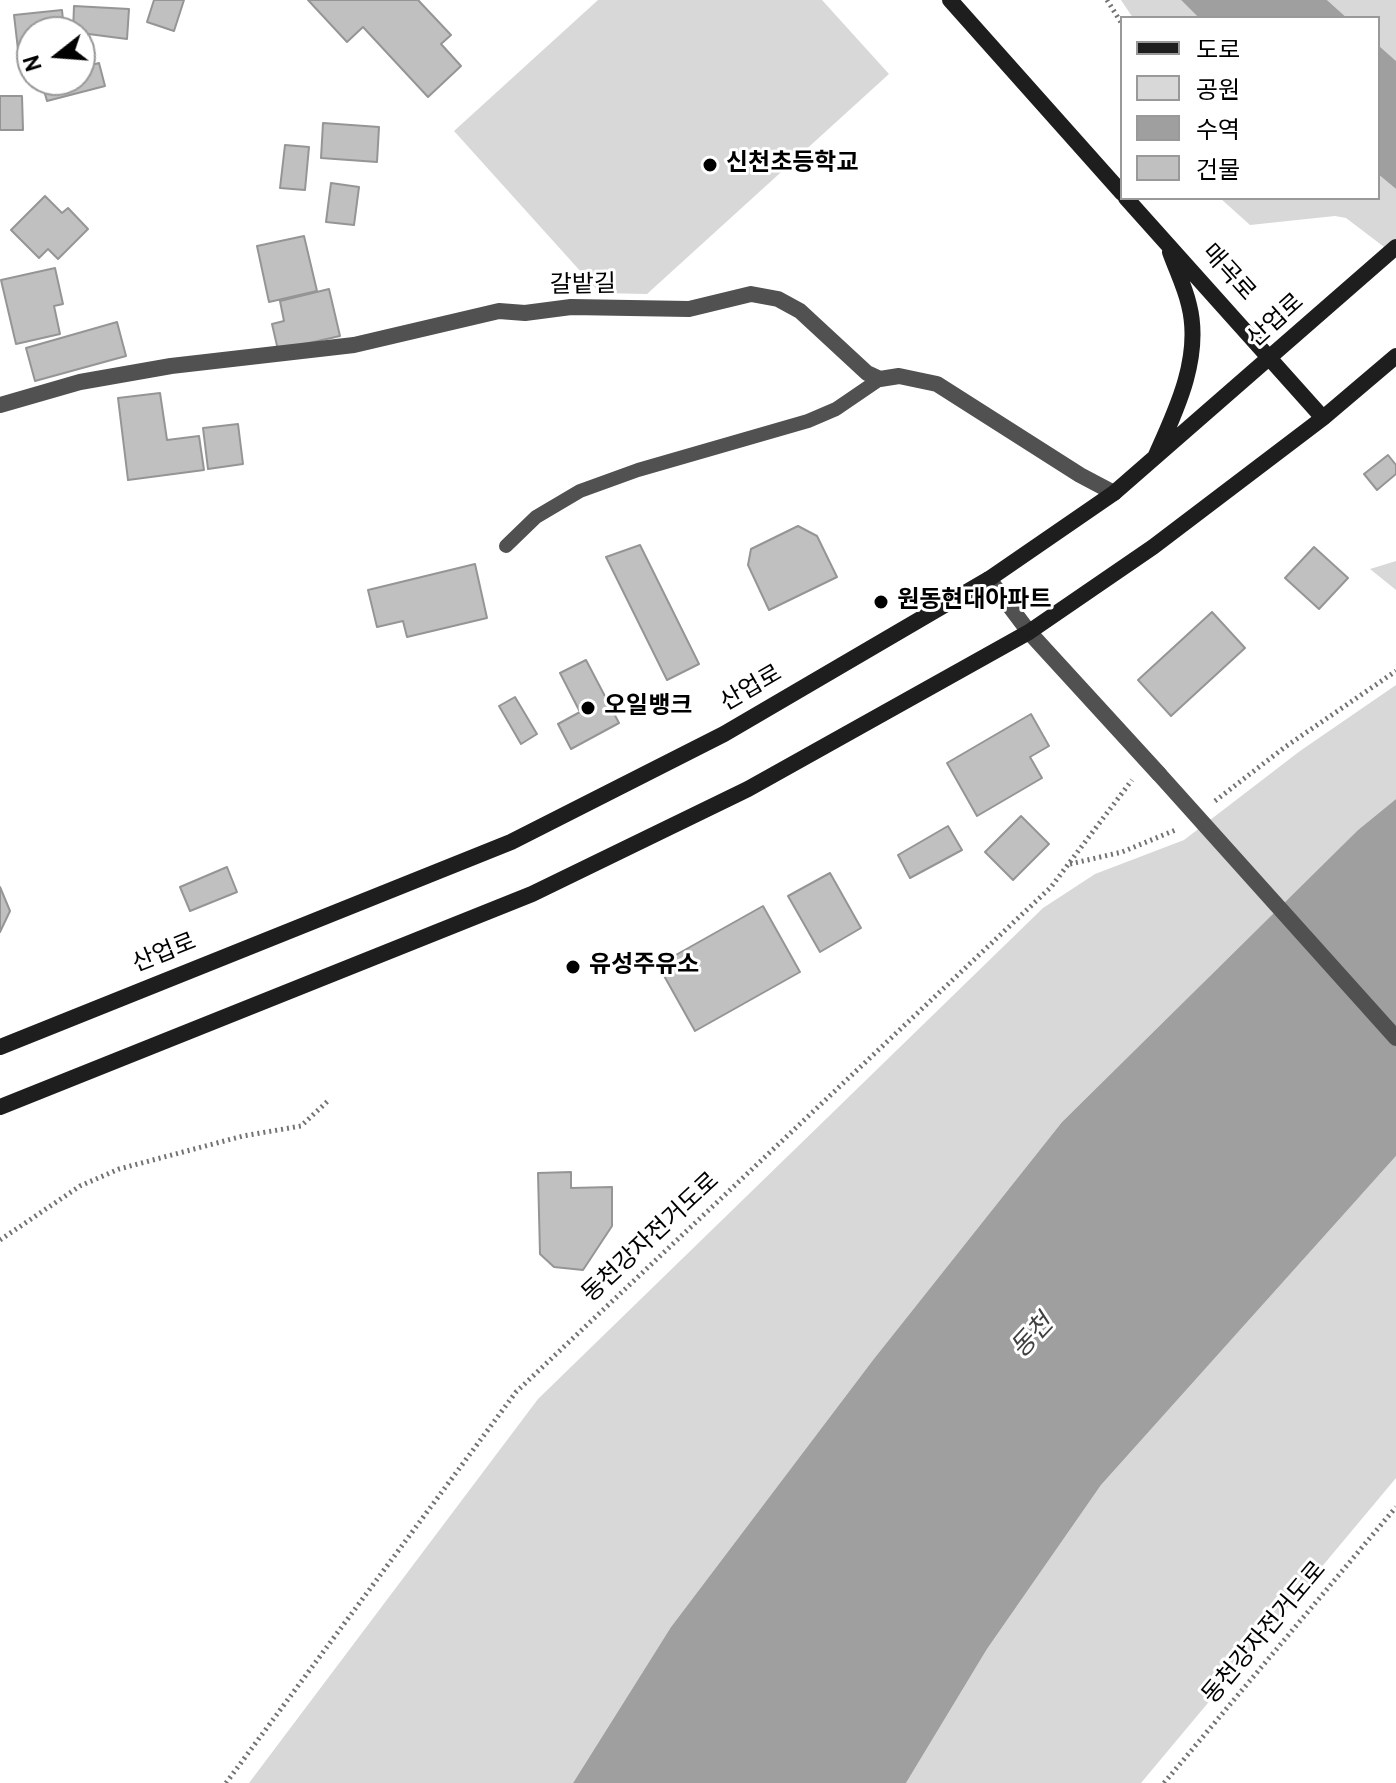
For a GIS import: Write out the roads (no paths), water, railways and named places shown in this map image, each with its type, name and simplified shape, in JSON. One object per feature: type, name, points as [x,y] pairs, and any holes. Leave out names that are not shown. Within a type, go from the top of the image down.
[{"type":"main road","points":[[950,0],[1120,191]]},
{"type":"main road","name":"매곡로","points":[[1128,200],[1323,418]]},
{"type":"main road","points":[[1154,459],[1181,399],[1192,345],[1190,306],[1166,243]]},
{"type":"main road","name":"산업로","points":[[0,1047],[511,842],[724,734],[989,579],[1114,493],[1271,360],[1396,247]]},
{"type":"main road","points":[[0,1107],[532,894],[748,789],[1029,632],[1153,547],[1323,418],[1396,356]]},
{"type":"street","name":"갈밭길","points":[[0,405],[80,382],[171,366],[354,345],[486,313],[525,313],[571,307],[689,309],[751,294],[778,299],[800,311],[867,373],[880,379]]},
{"type":"street","points":[[880,379],[899,376],[937,384],[1080,475],[1114,493]]},
{"type":"street","points":[[989,579],[1029,632],[1396,1038]]},
{"type":"lane","points":[[506,546],[536,517],[580,491],[638,470],[808,421],[836,409],[880,379]]},
{"type":"water","points":[[1181,0],[1327,0],[1345,16],[1197,16]]},
{"type":"water","points":[[1380,47],[1396,61],[1396,189],[1380,176]]},
{"type":"water","name":"동천","points":[[1396,799],[1396,1156],[1101,1485],[987,1649],[906,1783],[573,1783],[671,1627],[873,1360],[1062,1122],[1358,830]]},
{"type":"place","name":"신천초등학교","points":[[710,165]]},
{"type":"place","name":"원동현대아파트","points":[[881,602]]},
{"type":"place","name":"오일뱅크","points":[[588,708]]},
{"type":"place","name":"유성주유소","points":[[573,967]]}]
